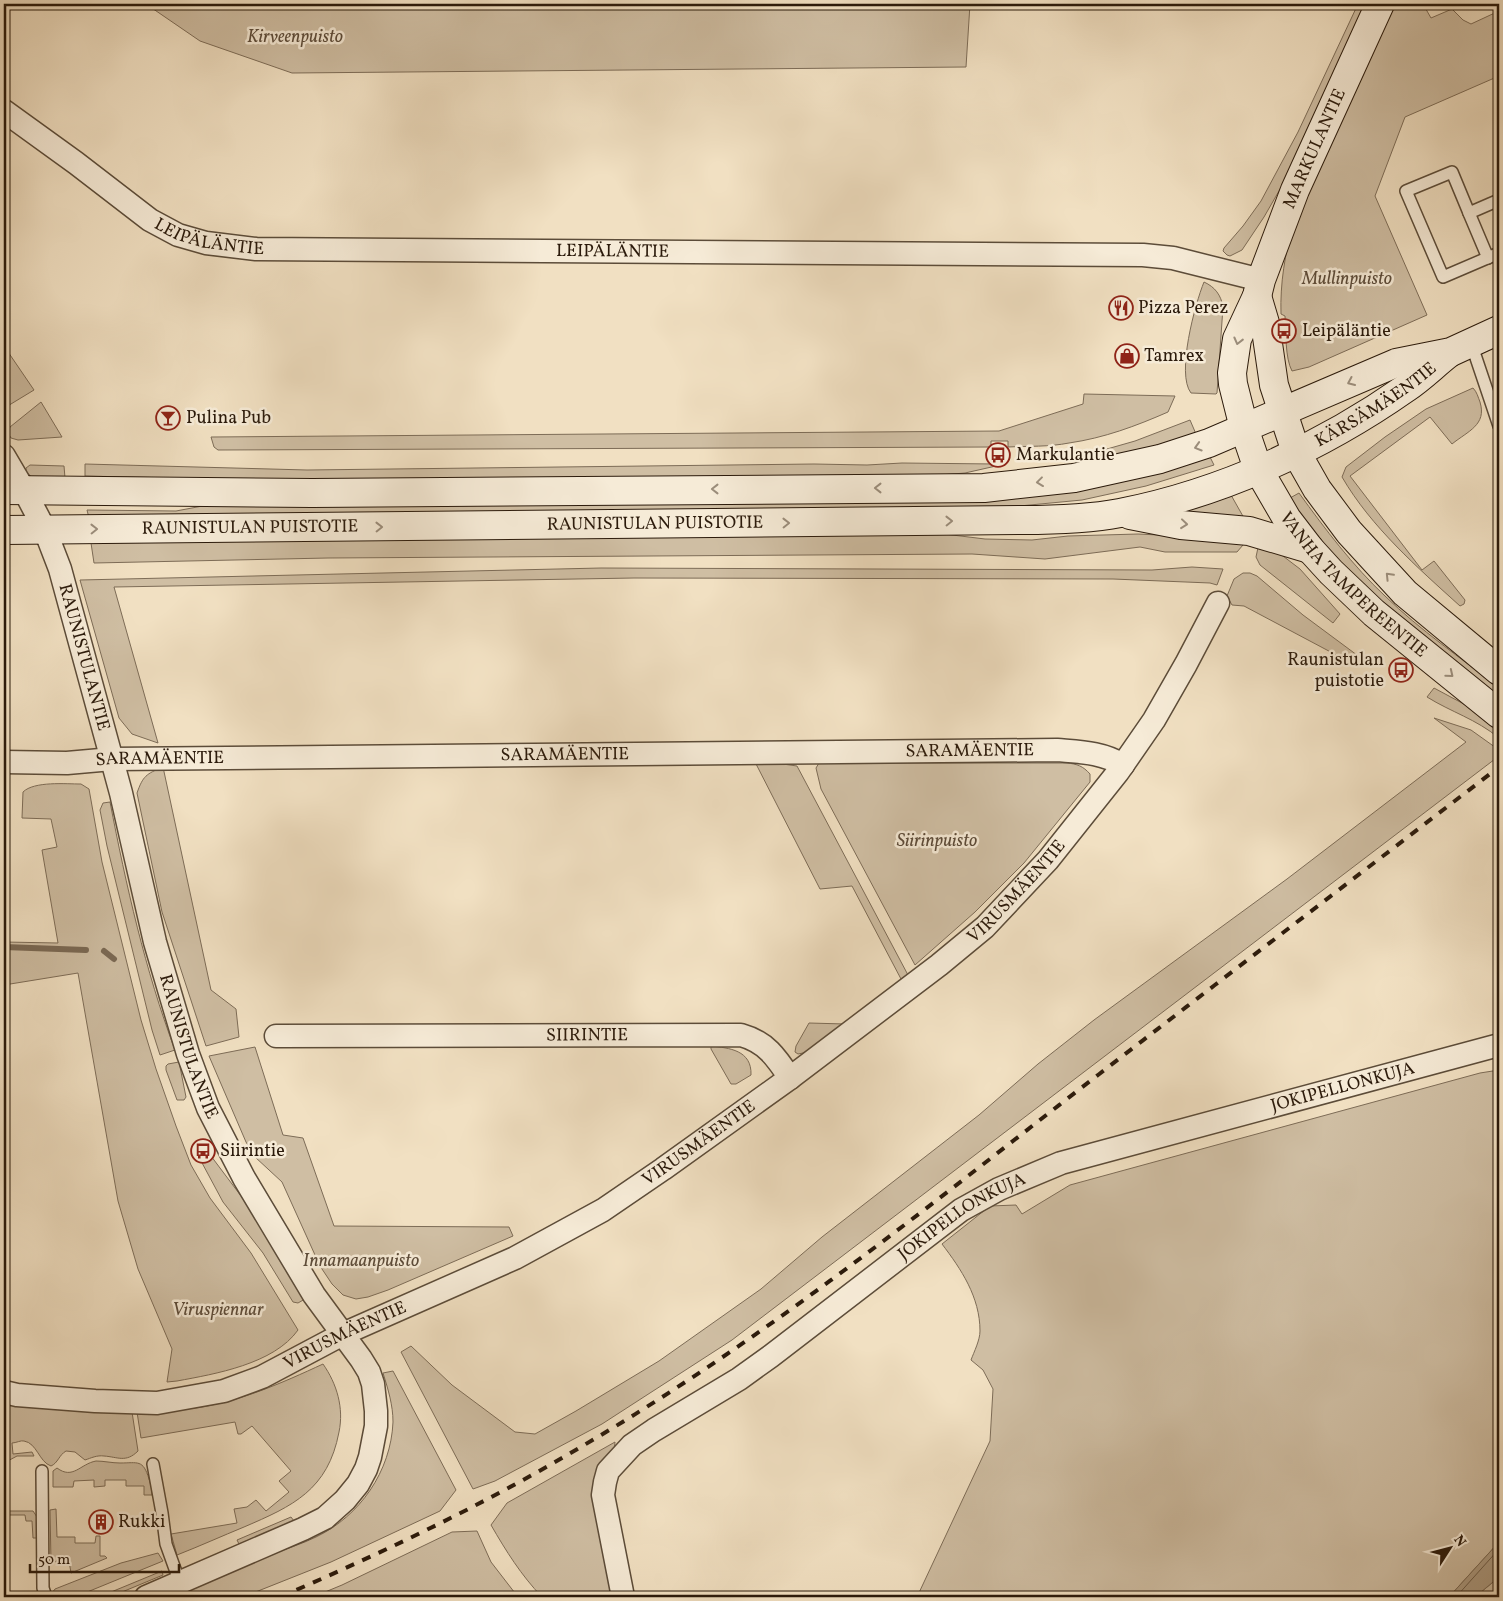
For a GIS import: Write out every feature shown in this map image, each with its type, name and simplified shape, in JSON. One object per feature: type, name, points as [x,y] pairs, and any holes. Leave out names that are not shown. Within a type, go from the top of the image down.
[{"type":"main road","name":"MARKULANTIE","points":[[1244,428],[1232,373],[1237,338],[1259,288],[1295,190],[1380,4]]},
{"type":"main road","points":[[1259,288],[1274,385],[1282,412]]},
{"type":"main road","name":"KÄRSÄMÄENTIE","points":[[1282,412],[1396,363],[1461,347],[1499,330]]},
{"type":"main road","name":"KÄRSÄMÄENTIE","points":[[1296,452],[1333,434],[1407,387],[1461,347]]},
{"type":"main road","name":"RAUNISTULAN PUISTOTIE","points":[[14,490],[312,493],[984,488],[1066,479],[1104,472],[1176,454],[1209,443],[1282,412]]},
{"type":"main road","name":"VANHA TAMPEREENTIE","points":[[1282,412],[1296,452],[1311,480],[1327,503],[1376,563],[1424,610],[1499,671]]},
{"type":"main road","name":"VANHA TAMPEREENTIE","points":[[1244,428],[1258,469],[1287,519],[1310,549],[1374,613],[1499,714]]},
{"type":"main road","name":"RAUNISTULAN PUISTOTIE","points":[[4,530],[1022,520],[1118,513],[1172,501],[1220,486],[1296,452]]},
{"type":"main road","points":[[1118,513],[1181,524],[1249,530],[1310,549]]},
{"type":"street","name":"LEIPÄLÄNTIE","points":[[4,110],[150,220],[178,234],[206,243],[256,249],[1143,255],[1173,258],[1259,288]]},
{"type":"street","name":"RAUNISTULANTIE","points":[[4,456],[14,490],[45,530],[60,570],[112,759],[155,942],[188,1054],[208,1108],[244,1178],[314,1296],[369,1372],[375,1395],[374,1440],[366,1470],[345,1500],[325,1518],[146,1597]]},
{"type":"street","name":"VIRUSMÄENTIE","points":[[4,1392],[17,1395],[95,1401],[157,1403],[192,1398],[224,1390],[262,1377],[343,1334],[515,1258],[603,1210],[790,1078],[939,965],[984,926],[1048,860],[1123,765],[1154,720],[1218,603]]},
{"type":"street","name":"SARAMÄENTIE","points":[[4,762],[67,763],[112,759],[1057,750],[1099,754],[1123,765]]},
{"type":"street","name":"SIIRINTIE","points":[[276,1036],[741,1035],[764,1045],[774,1054],[790,1078]]},
{"type":"street","name":"JOKIPELLONKUJA","points":[[622,1597],[604,1495],[608,1471],[632,1446],[654,1430],[739,1379],[961,1210],[999,1189],[1061,1163],[1499,1045]]},
{"type":"lane","points":[[1488,258],[1452,172],[1406,191],[1443,277],[1488,258],[1499,253]]},
{"type":"lane","points":[[1469,213],[1499,200]]},
{"type":"lane","points":[[1461,347],[1499,426]]},
{"type":"lane","points":[[153,1464],[166,1544],[180,1583]]},
{"type":"lane","points":[[42,1471],[43,1588],[46,1597]]},
{"type":"green space","name":"Kirveenpuisto","points":[[146,4],[970,4],[966,67],[292,73],[200,41]]},
{"type":"green space","points":[[1358,4],[1365,4],[1283,184],[1242,250],[1230,256],[1227,255],[1223,251],[1224,248],[1261,201],[1298,132]]},
{"type":"green space","name":"Mullinpuisto","points":[[1393,4],[1423,4],[1431,18],[1452,9],[1463,20],[1471,24],[1499,11],[1499,76],[1405,117],[1375,196],[1427,315],[1309,367],[1292,371],[1286,345],[1285,316],[1281,314],[1281,291],[1293,225]]},
{"type":"green space","points":[[1204,282],[1217,292],[1223,307],[1216,394],[1191,393],[1185,371],[1188,339]]},
{"type":"green space","points":[[4,346],[34,390],[6,407],[4,403]]},
{"type":"green space","points":[[1473,388],[1480,402],[1481,416],[1475,427],[1452,444],[1430,417],[1350,476],[1422,570],[1434,561],[1465,600],[1464,604],[1460,606],[1412,562],[1381,530],[1342,477],[1346,467],[1426,409]]},
{"type":"green space","points":[[1084,394],[1175,396],[1168,412],[1132,427],[1082,441],[1038,446],[1008,447],[1008,441],[991,441],[991,447],[218,450],[214,447],[211,437],[999,431],[1083,404]]},
{"type":"green space","points":[[41,402],[62,437],[18,440],[11,438],[8,433],[10,427]]},
{"type":"green space","points":[[1190,420],[1196,434],[1148,449],[1099,458],[1066,460],[1068,456],[1100,451],[1135,441]]},
{"type":"green space","points":[[1210,457],[1214,465],[1146,486],[1082,500],[1009,507],[89,518],[87,510],[176,511],[213,504],[622,502]]},
{"type":"green space","points":[[902,463],[995,464],[996,466],[965,473],[941,475],[306,481],[85,476],[85,464],[307,470],[867,465]]},
{"type":"green space","points":[[30,465],[64,466],[65,478],[33,478],[26,472],[26,468]]},
{"type":"green space","points":[[1299,493],[1340,547],[1373,584],[1441,644],[1499,688],[1499,699],[1376,600],[1325,547],[1296,508],[1290,498]]},
{"type":"green space","points":[[1231,495],[1244,518],[1178,512]]},
{"type":"green space","points":[[936,533],[985,539],[1032,540],[1068,536],[1138,534],[1242,539],[1243,545],[1237,552],[1165,552],[1140,547],[1045,559],[972,554],[328,558],[94,563],[91,543],[323,536]]},
{"type":"green space","points":[[1259,543],[1279,553],[1300,569],[1340,614],[1333,623],[1260,565],[1256,557]]},
{"type":"green space","points":[[1192,567],[1223,569],[1217,585],[1210,583],[1113,579],[634,578],[114,587],[158,743],[132,734],[119,718],[80,580],[601,568],[1152,570]]},
{"type":"green space","points":[[1243,573],[1257,576],[1303,615],[1365,661],[1357,666],[1244,606],[1232,605],[1227,596],[1234,579]]},
{"type":"green space","points":[[1434,688],[1475,710],[1499,727],[1499,738],[1490,731],[1427,697]]},
{"type":"green space","points":[[1434,718],[1471,730],[1499,750],[1499,756],[732,1340],[602,1424],[495,1481],[473,1489],[401,1352],[411,1346],[452,1385],[515,1432],[535,1434],[659,1361],[761,1289],[822,1237],[979,1115],[1038,1064],[1094,1020],[1287,879],[1466,742]]},
{"type":"green space","points":[[754,760],[797,766],[908,975],[901,979],[852,886],[820,889]]},
{"type":"green space","name":"Siirinpuisto","points":[[819,763],[1067,763],[1085,769],[1090,774],[1090,782],[1024,863],[975,912],[915,965],[821,789],[816,768]]},
{"type":"green space","points":[[163,767],[211,990],[236,1009],[239,1037],[206,1046],[162,912],[137,793],[146,776]]},
{"type":"green space","name":"Viruspiennar","points":[[81,784],[89,789],[102,862],[141,1020],[156,1069],[191,1165],[210,1198],[251,1253],[298,1330],[287,1342],[259,1359],[243,1366],[209,1375],[167,1382],[172,1349],[138,1269],[118,1201],[78,973],[4,985],[4,942],[58,943],[42,850],[57,847],[51,819],[22,818],[23,792],[28,788],[42,785]]},
{"type":"green space","points":[[110,802],[145,958],[175,1050],[160,1055],[152,1030],[107,846],[100,810],[103,803]]},
{"type":"green space","points":[[809,1023],[845,1024],[808,1052],[798,1054],[795,1052],[796,1046]]},
{"type":"green space","points":[[711,1046],[732,1049],[744,1055],[748,1060],[751,1075],[736,1084],[731,1084]]},
{"type":"green space","name":"Innamaanpuisto","points":[[255,1047],[283,1135],[303,1138],[334,1226],[509,1227],[513,1236],[368,1297],[356,1299],[343,1295],[332,1284],[320,1266],[282,1182],[255,1157],[246,1142],[209,1056]]},
{"type":"green space","points":[[179,1062],[186,1097],[184,1100],[177,1100],[166,1070],[168,1064]]},
{"type":"green space","points":[[1499,1070],[1499,1542],[1449,1597],[917,1597],[990,1441],[993,1389],[983,1370],[971,1360],[980,1335],[977,1307],[968,1284],[942,1244],[990,1206],[1016,1205],[1022,1214],[1070,1185],[1480,1073]]},
{"type":"green space","points":[[211,1156],[247,1204],[305,1299],[298,1303],[293,1302],[263,1253],[223,1202],[201,1161]]},
{"type":"green space","points":[[323,1364],[336,1388],[341,1414],[334,1452],[317,1482],[293,1503],[278,1511],[177,1555],[171,1534],[237,1523],[234,1509],[247,1507],[256,1500],[266,1511],[289,1492],[279,1481],[291,1471],[252,1426],[241,1434],[238,1434],[235,1422],[141,1438],[137,1412],[188,1409],[228,1401],[276,1385]]},
{"type":"green space","points":[[393,1371],[456,1490],[440,1511],[331,1562],[243,1597],[172,1597],[316,1537],[332,1528],[359,1504],[379,1474],[391,1440],[392,1409],[383,1373]]},
{"type":"green space","points":[[4,1402],[132,1412],[138,1451],[126,1458],[101,1456],[85,1460],[75,1452],[66,1451],[51,1466],[44,1461],[32,1445],[21,1441],[12,1443],[13,1454],[32,1452],[34,1456],[17,1456],[4,1463]]},
{"type":"green space","points":[[615,1442],[616,1597],[542,1597],[514,1562],[491,1525],[507,1503]]},
{"type":"green space","points":[[96,1461],[142,1465],[149,1479],[152,1495],[144,1495],[144,1486],[126,1486],[126,1480],[105,1480],[105,1486],[94,1487],[94,1480],[74,1481],[73,1487],[53,1487],[53,1471],[57,1468],[72,1472]]},
{"type":"green space","points":[[4,1509],[8,1511],[33,1511],[37,1517],[38,1538],[33,1538],[32,1521],[26,1521],[25,1515],[8,1515],[8,1521],[4,1521]]},
{"type":"green space","points":[[56,1509],[57,1537],[75,1537],[75,1543],[95,1543],[96,1536],[100,1536],[100,1556],[107,1558],[71,1573],[69,1561],[51,1562],[50,1510]]},
{"type":"green space","points":[[291,1517],[294,1521],[239,1544],[237,1540]]},
{"type":"green space","points":[[477,1531],[491,1562],[518,1597],[313,1597],[452,1532]]},
{"type":"green space","points":[[158,1553],[163,1561],[75,1597],[53,1597],[52,1593],[55,1589],[121,1563]]},
{"type":"green space","points":[[162,1571],[163,1575],[110,1597],[99,1597]]},
{"type":"green space","points":[[1499,1577],[1499,1597],[1475,1597],[1497,1579]]},
{"type":"water","points":[[1499,1542],[1499,1577],[1475,1597],[1449,1597]]},
{"type":"waterway","points":[[4,947],[86,950]]},
{"type":"waterway","points":[[104,951],[114,959]]},
{"type":"railway","points":[[280,1597],[394,1546],[469,1509],[543,1469],[640,1411],[759,1332],[932,1204],[1499,767]]},
{"type":"place","name":"Pizza Perez","points":[[1121,308]]},
{"type":"place","name":"Leipäläntie","points":[[1284,331]]},
{"type":"place","name":"Tamrex","points":[[1127,356]]},
{"type":"place","name":"Pulina Pub","points":[[168,418]]},
{"type":"place","name":"Markulantie","points":[[998,455]]},
{"type":"place","name":"Raunistulan puistotie","points":[[1401,670]]},
{"type":"place","name":"Siirintie","points":[[203,1151]]},
{"type":"place","name":"Rukki","points":[[101,1522]]}]
